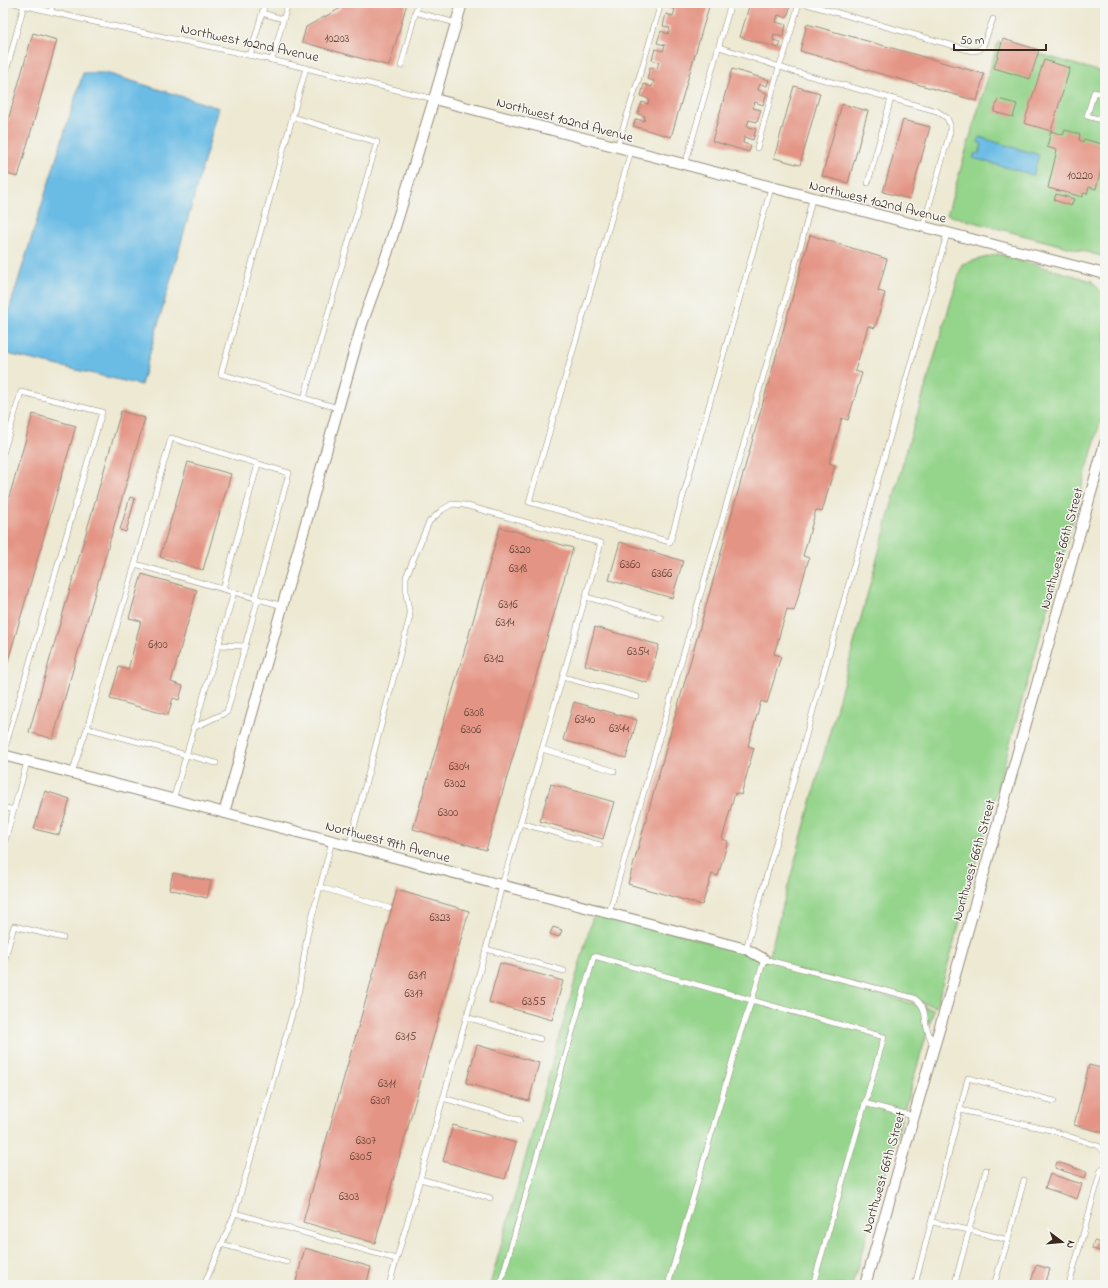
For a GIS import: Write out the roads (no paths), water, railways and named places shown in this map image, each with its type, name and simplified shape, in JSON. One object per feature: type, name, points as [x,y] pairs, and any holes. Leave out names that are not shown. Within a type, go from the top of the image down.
[{"type":"street","points":[[224,813],[362,324],[387,254],[462,3]]},
{"type":"street","name":"Northwest 102nd Avenue","points":[[434,100],[1105,274]]},
{"type":"street","name":"Northwest 66th Street","points":[[865,1285],[948,1000],[1105,442]]},
{"type":"street","name":"Northwest 99th Avenue","points":[[3,755],[746,949],[764,959]]},
{"type":"lane","name":"Northwest 102nd Avenue","points":[[14,3],[272,60],[434,100]]},
{"type":"lane","points":[[50,12],[53,3]]},
{"type":"lane","points":[[250,56],[265,3]]},
{"type":"lane","points":[[272,60],[288,3]]},
{"type":"lane","points":[[401,66],[418,3]]},
{"type":"lane","points":[[617,147],[642,71],[661,3]]},
{"type":"lane","points":[[685,165],[732,3]]},
{"type":"lane","points":[[756,148],[799,3]]},
{"type":"lane","points":[[803,3],[972,51],[979,50],[983,46],[993,19]]},
{"type":"lane","points":[[3,82],[24,5]]},
{"type":"lane","points":[[415,12],[456,23]]},
{"type":"lane","points":[[262,13],[283,19]]},
{"type":"lane","points":[[719,47],[779,67],[941,113],[947,118],[950,125],[950,132],[923,227]]},
{"type":"lane","points":[[306,68],[220,374],[338,408]]},
{"type":"lane","points":[[1105,95],[1094,92],[1087,116],[1105,121]]},
{"type":"lane","points":[[868,182],[891,98]]},
{"type":"lane","points":[[292,117],[377,142],[304,398]]},
{"type":"lane","points":[[631,151],[529,502],[670,542],[771,188]]},
{"type":"lane","points":[[609,913],[802,241],[812,199]]},
{"type":"lane","points":[[746,949],[947,234]]},
{"type":"lane","points":[[1103,240],[1105,234]]},
{"type":"lane","points":[[3,454],[21,392],[102,412],[3,755]]},
{"type":"lane","points":[[72,773],[87,728],[171,438],[289,473],[227,712],[193,728]]},
{"type":"lane","points":[[223,588],[258,464]]},
{"type":"lane","points":[[349,846],[410,616],[406,594],[406,577],[429,522],[442,510],[452,504],[464,505],[601,543],[502,885],[486,949],[420,1179],[388,1285]]},
{"type":"lane","points":[[135,564],[283,606]]},
{"type":"lane","points":[[173,800],[234,592]]},
{"type":"lane","points":[[586,597],[661,618]]},
{"type":"lane","points":[[219,645],[245,646]]},
{"type":"lane","points":[[563,676],[637,697]]},
{"type":"lane","points":[[87,728],[216,763]]},
{"type":"lane","points":[[542,749],[614,771]]},
{"type":"lane","points":[[3,848],[27,762]]},
{"type":"lane","points":[[3,807],[14,810]]},
{"type":"lane","points":[[520,823],[600,845]]},
{"type":"lane","points":[[204,1285],[235,1213],[299,990],[307,936],[332,841]]},
{"type":"lane","points":[[320,887],[389,908]]},
{"type":"lane","points":[[3,965],[14,926],[63,938]]},
{"type":"lane","points":[[486,949],[564,971]]},
{"type":"lane","points":[[500,1285],[594,956],[884,1037],[813,1285]]},
{"type":"lane","points":[[668,1285],[740,1034],[764,959],[914,998],[924,1008],[926,1024],[934,1047]]},
{"type":"lane","points":[[466,1017],[540,1039]]},
{"type":"lane","points":[[917,1285],[968,1078],[1054,1101]]},
{"type":"lane","points":[[443,1098],[520,1120]]},
{"type":"lane","points":[[864,1103],[914,1116]]},
{"type":"lane","points":[[960,1110],[1050,1130],[1098,1146],[1105,1152]]},
{"type":"lane","points":[[1069,1285],[1101,1170],[1105,1166]]},
{"type":"lane","points":[[955,1283],[986,1170]]},
{"type":"lane","points":[[420,1179],[490,1198]]},
{"type":"lane","points":[[994,1285],[1024,1180]]},
{"type":"lane","points":[[235,1213],[396,1259]]},
{"type":"lane","points":[[932,1222],[1008,1240]]},
{"type":"lane","points":[[222,1244],[287,1262]]},
{"type":"water","points":[[83,73],[106,73],[219,108],[141,385],[3,353],[3,329]]},
{"type":"water","points":[[979,137],[1039,155],[1033,175],[973,158],[975,153],[979,154],[982,144],[978,142]]}]
